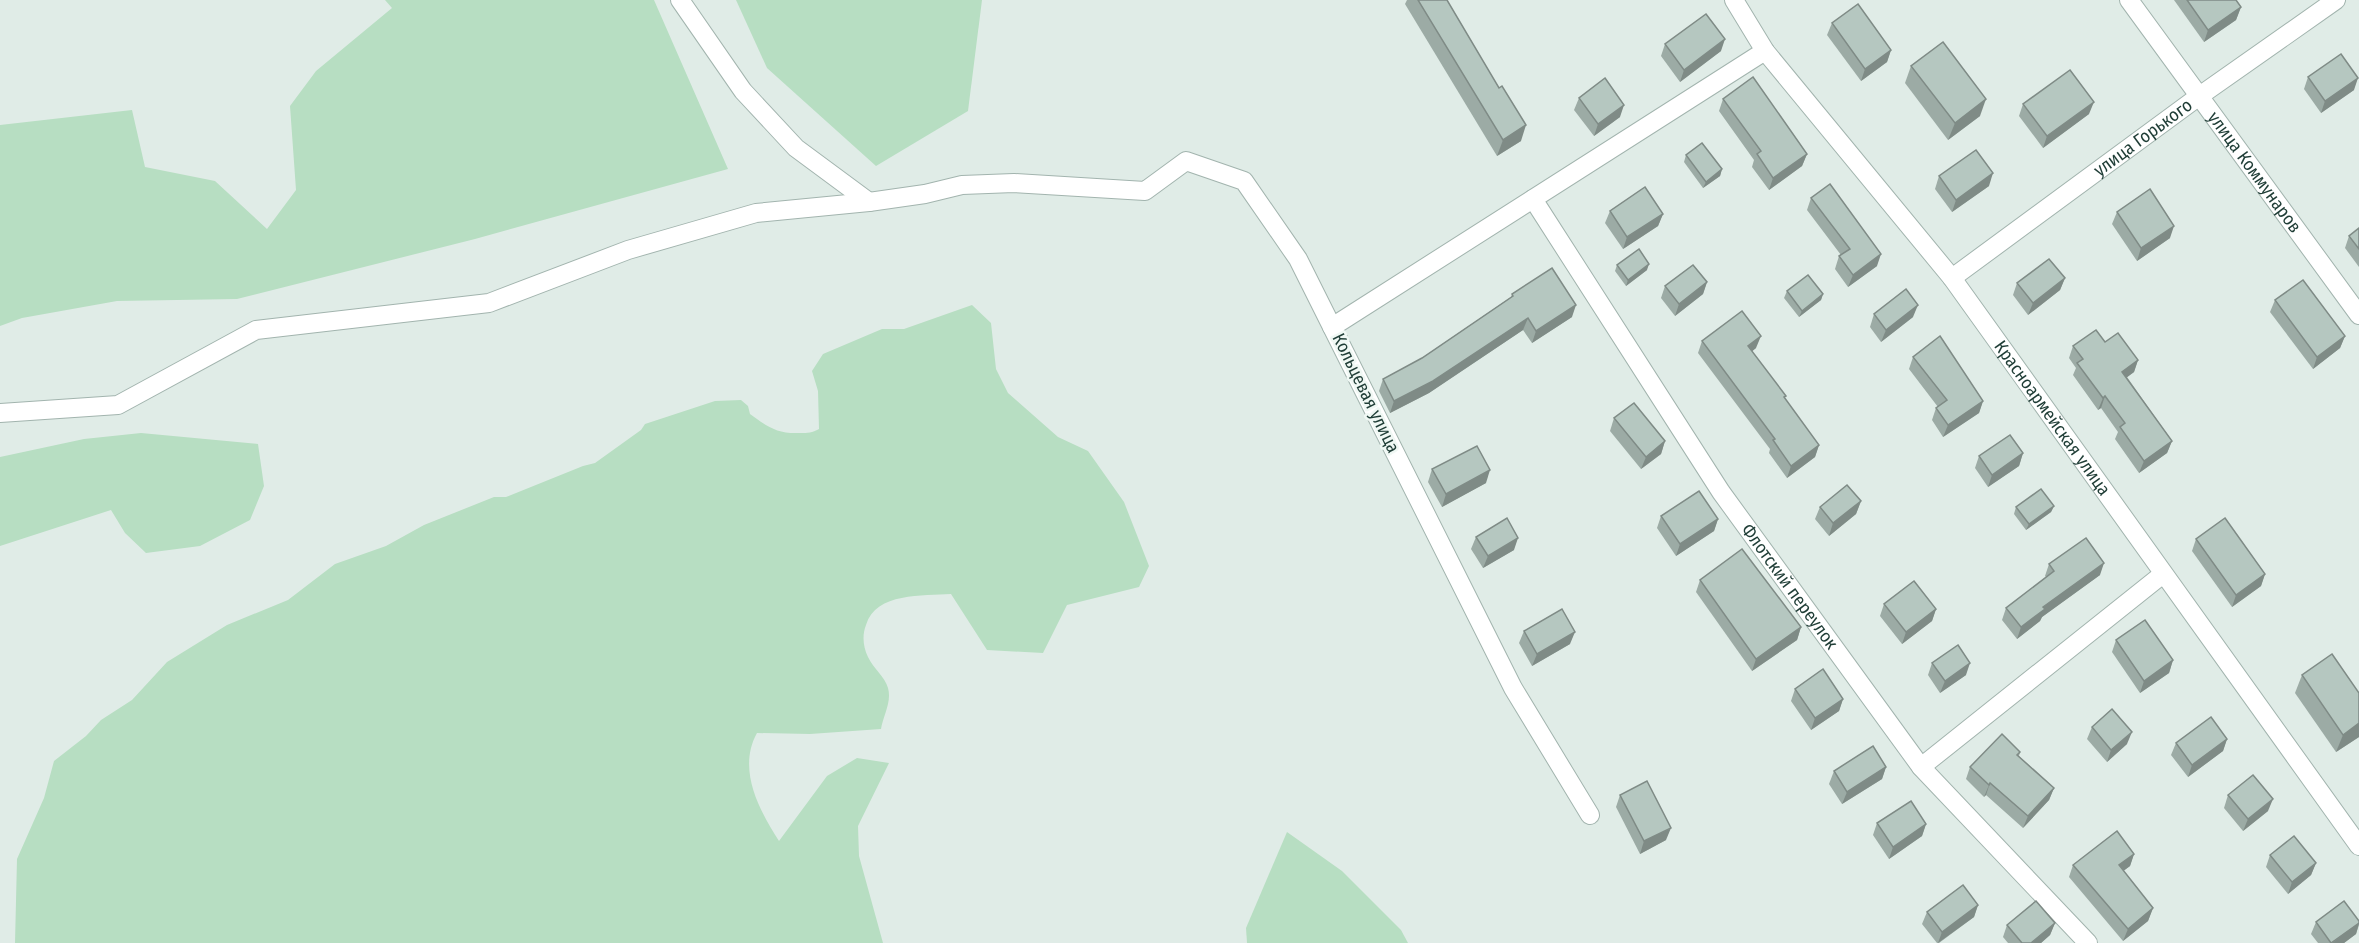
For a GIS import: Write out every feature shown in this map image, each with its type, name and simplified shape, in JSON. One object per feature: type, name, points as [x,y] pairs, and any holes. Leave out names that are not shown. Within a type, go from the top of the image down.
[{"type":"street","points":[[680,0],[743,91],[796,148],[869,202]]},
{"type":"street","name":"Красноармейская улица","points":[[1734,0],[1765,51],[1952,278],[2359,846]]},
{"type":"street","name":"улица Коммунаров","points":[[2129,0],[2359,315]]},
{"type":"street","name":"улица Горького","points":[[1952,278],[2198,97],[2336,0]]},
{"type":"street","name":"Кольцевая улица","points":[[1590,815],[1513,688],[1332,327],[1765,51]]},
{"type":"street","points":[[0,413],[118,405],[256,330],[489,303],[628,250],[756,213],[869,202],[962,185],[1014,183],[1145,191],[1186,161],[1244,181],[1298,258],[1332,327]]},
{"type":"street","name":"Флотский переулок","points":[[1533,199],[1720,492],[1921,767],[2088,943]]},
{"type":"street","points":[[1921,767],[2163,574]]},
{"type":"green space","points":[[385,0],[654,0],[728,169],[475,239],[237,299],[117,301],[22,318],[0,326],[0,125],[132,110],[145,167],[215,181],[267,229],[296,190],[290,106],[316,71],[392,8]]},
{"type":"green space","points":[[736,0],[982,0],[968,111],[876,166],[767,68]]},
{"type":"green space","points":[[972,305],[991,323],[996,369],[1008,393],[1058,437],[1088,451],[1124,502],[1149,566],[1139,587],[1067,605],[1043,653],[987,650],[951,594],[914,596],[890,601],[871,614],[864,637],[868,657],[884,680],[889,693],[881,729],[810,734],[757,733],[751,747],[750,775],[758,803],[779,841],[827,776],[857,758],[889,763],[858,826],[859,856],[883,943],[15,943],[17,859],[44,798],[54,761],[86,736],[101,720],[132,700],[167,662],[227,625],[288,600],[335,564],[386,546],[424,525],[494,497],[506,497],[595,463],[641,430],[645,424],[715,401],[741,400],[748,406],[750,414],[773,429],[792,433],[808,433],[817,430],[819,429],[818,391],[812,371],[823,354],[882,329],[904,329]]},
{"type":"green space","points":[[141,433],[258,444],[264,486],[250,520],[200,546],[146,553],[125,533],[111,510],[0,546],[0,457],[84,439]]},
{"type":"green space","points":[[1287,832],[1342,871],[1401,930],[1408,943],[1247,943],[1246,928]]},
{"type":"building","points":[[1418,0],[1447,0],[1499,88],[1502,86],[1526,125],[1503,140]]},
{"type":"building","points":[[2187,0],[2236,0],[2241,7],[2208,30]]},
{"type":"building","points":[[1858,4],[1891,50],[1865,69],[1832,23]]},
{"type":"building","points":[[1706,14],[1725,39],[1684,70],[1665,44]]},
{"type":"building","points":[[1943,42],[1986,99],[1955,123],[1911,66]]},
{"type":"building","points":[[2341,54],[2358,78],[2325,101],[2308,77]]},
{"type":"building","points":[[2070,70],[2094,102],[2047,136],[2023,104]]},
{"type":"building","points":[[1753,77],[1807,154],[1773,178],[1757,154],[1761,151],[1723,99]]},
{"type":"building","points":[[1605,78],[1624,105],[1598,124],[1579,98]]},
{"type":"building","points":[[1702,143],[1722,169],[1706,182],[1686,155]]},
{"type":"building","points":[[1976,150],[1993,173],[1956,200],[1939,176]]},
{"type":"building","points":[[1830,184],[1881,254],[1853,275],[1839,256],[1850,249],[1811,198]]},
{"type":"building","points":[[1645,187],[1663,214],[1627,237],[1610,211]]},
{"type":"building","points":[[2150,189],[2174,226],[2141,248],[2117,212]]},
{"type":"building","points":[[2359,228],[2359,249],[2349,236]]},
{"type":"building","points":[[1639,249],[1649,264],[1628,280],[1617,265]]},
{"type":"building","points":[[2049,259],[2065,278],[2033,303],[2017,283]]},
{"type":"building","points":[[1693,265],[1707,282],[1679,304],[1665,286]]},
{"type":"building","points":[[1552,268],[1576,305],[1536,331],[1528,318],[1433,381],[1394,401],[1383,379],[1422,358]]},
{"type":"building","points":[[1808,275],[1823,294],[1802,311],[1787,291]]},
{"type":"building","points":[[2303,280],[2345,336],[2317,357],[2275,300]]},
{"type":"building","points":[[1906,289],[1918,305],[1886,330],[1874,314]]},
{"type":"building","points":[[1742,311],[1761,336],[1748,346],[1819,445],[1791,466],[1773,440],[1775,439],[1702,341]]},
{"type":"building","points":[[2096,330],[2105,342],[2118,333],[2138,360],[2122,372],[2172,441],[2144,461],[2120,427],[2125,423],[2077,363],[2083,359],[2073,346]]},
{"type":"building","points":[[1940,336],[1983,401],[1948,425],[1936,408],[1947,400],[1913,357]]},
{"type":"building","points":[[1634,403],[1665,441],[1646,457],[1614,418]]},
{"type":"building","points":[[2010,435],[2023,453],[1992,475],[1979,456]]},
{"type":"building","points":[[1477,446],[1490,470],[1446,494],[1432,469]]},
{"type":"building","points":[[1847,485],[1861,501],[1833,523],[1820,507]]},
{"type":"building","points":[[2041,489],[2054,506],[2029,524],[2016,507]]},
{"type":"building","points":[[1699,491],[1718,519],[1680,544],[1661,516]]},
{"type":"building","points":[[1507,518],[1518,538],[1488,556],[1476,537]]},
{"type":"building","points":[[2225,518],[2265,574],[2236,595],[2196,539]]},
{"type":"building","points":[[2086,538],[2104,563],[2043,607],[2045,609],[2021,627],[2006,608],[2054,571],[2049,564]]},
{"type":"building","points":[[1742,549],[1801,627],[1756,659],[1700,580]]},
{"type":"building","points":[[1914,581],[1936,609],[1906,632],[1884,604]]},
{"type":"building","points":[[1562,609],[1575,632],[1537,654],[1524,631]]},
{"type":"building","points":[[2145,620],[2173,660],[2144,681],[2116,640]]},
{"type":"building","points":[[1958,645],[1970,663],[1945,681],[1932,663]]},
{"type":"building","points":[[2332,654],[2359,693],[2359,723],[2343,735],[2302,675]]},
{"type":"building","points":[[1823,669],[1843,699],[1815,718],[1795,689]]},
{"type":"building","points":[[2112,709],[2132,732],[2111,750],[2092,727]]},
{"type":"building","points":[[2211,717],[2227,739],[2192,765],[2176,743]]},
{"type":"building","points":[[2002,734],[2020,752],[2017,755],[2054,788],[2028,816],[1970,767]]},
{"type":"building","points":[[1873,746],[1886,767],[1847,792],[1834,771]]},
{"type":"building","points":[[2253,775],[2273,799],[2248,819],[2228,795]]},
{"type":"building","points":[[1647,781],[1671,828],[1644,841],[1620,795]]},
{"type":"building","points":[[1911,801],[1926,824],[1893,847],[1877,823]]},
{"type":"building","points":[[2117,831],[2134,854],[2119,865],[2153,908],[2128,929],[2073,865]]},
{"type":"building","points":[[2294,836],[2316,863],[2292,882],[2270,855]]},
{"type":"building","points":[[1963,885],[1978,905],[1942,932],[1927,912]]},
{"type":"building","points":[[2036,901],[2055,923],[2031,943],[2022,943],[2007,925]]},
{"type":"building","points":[[2344,901],[2359,923],[2331,943],[2316,922]]}]
